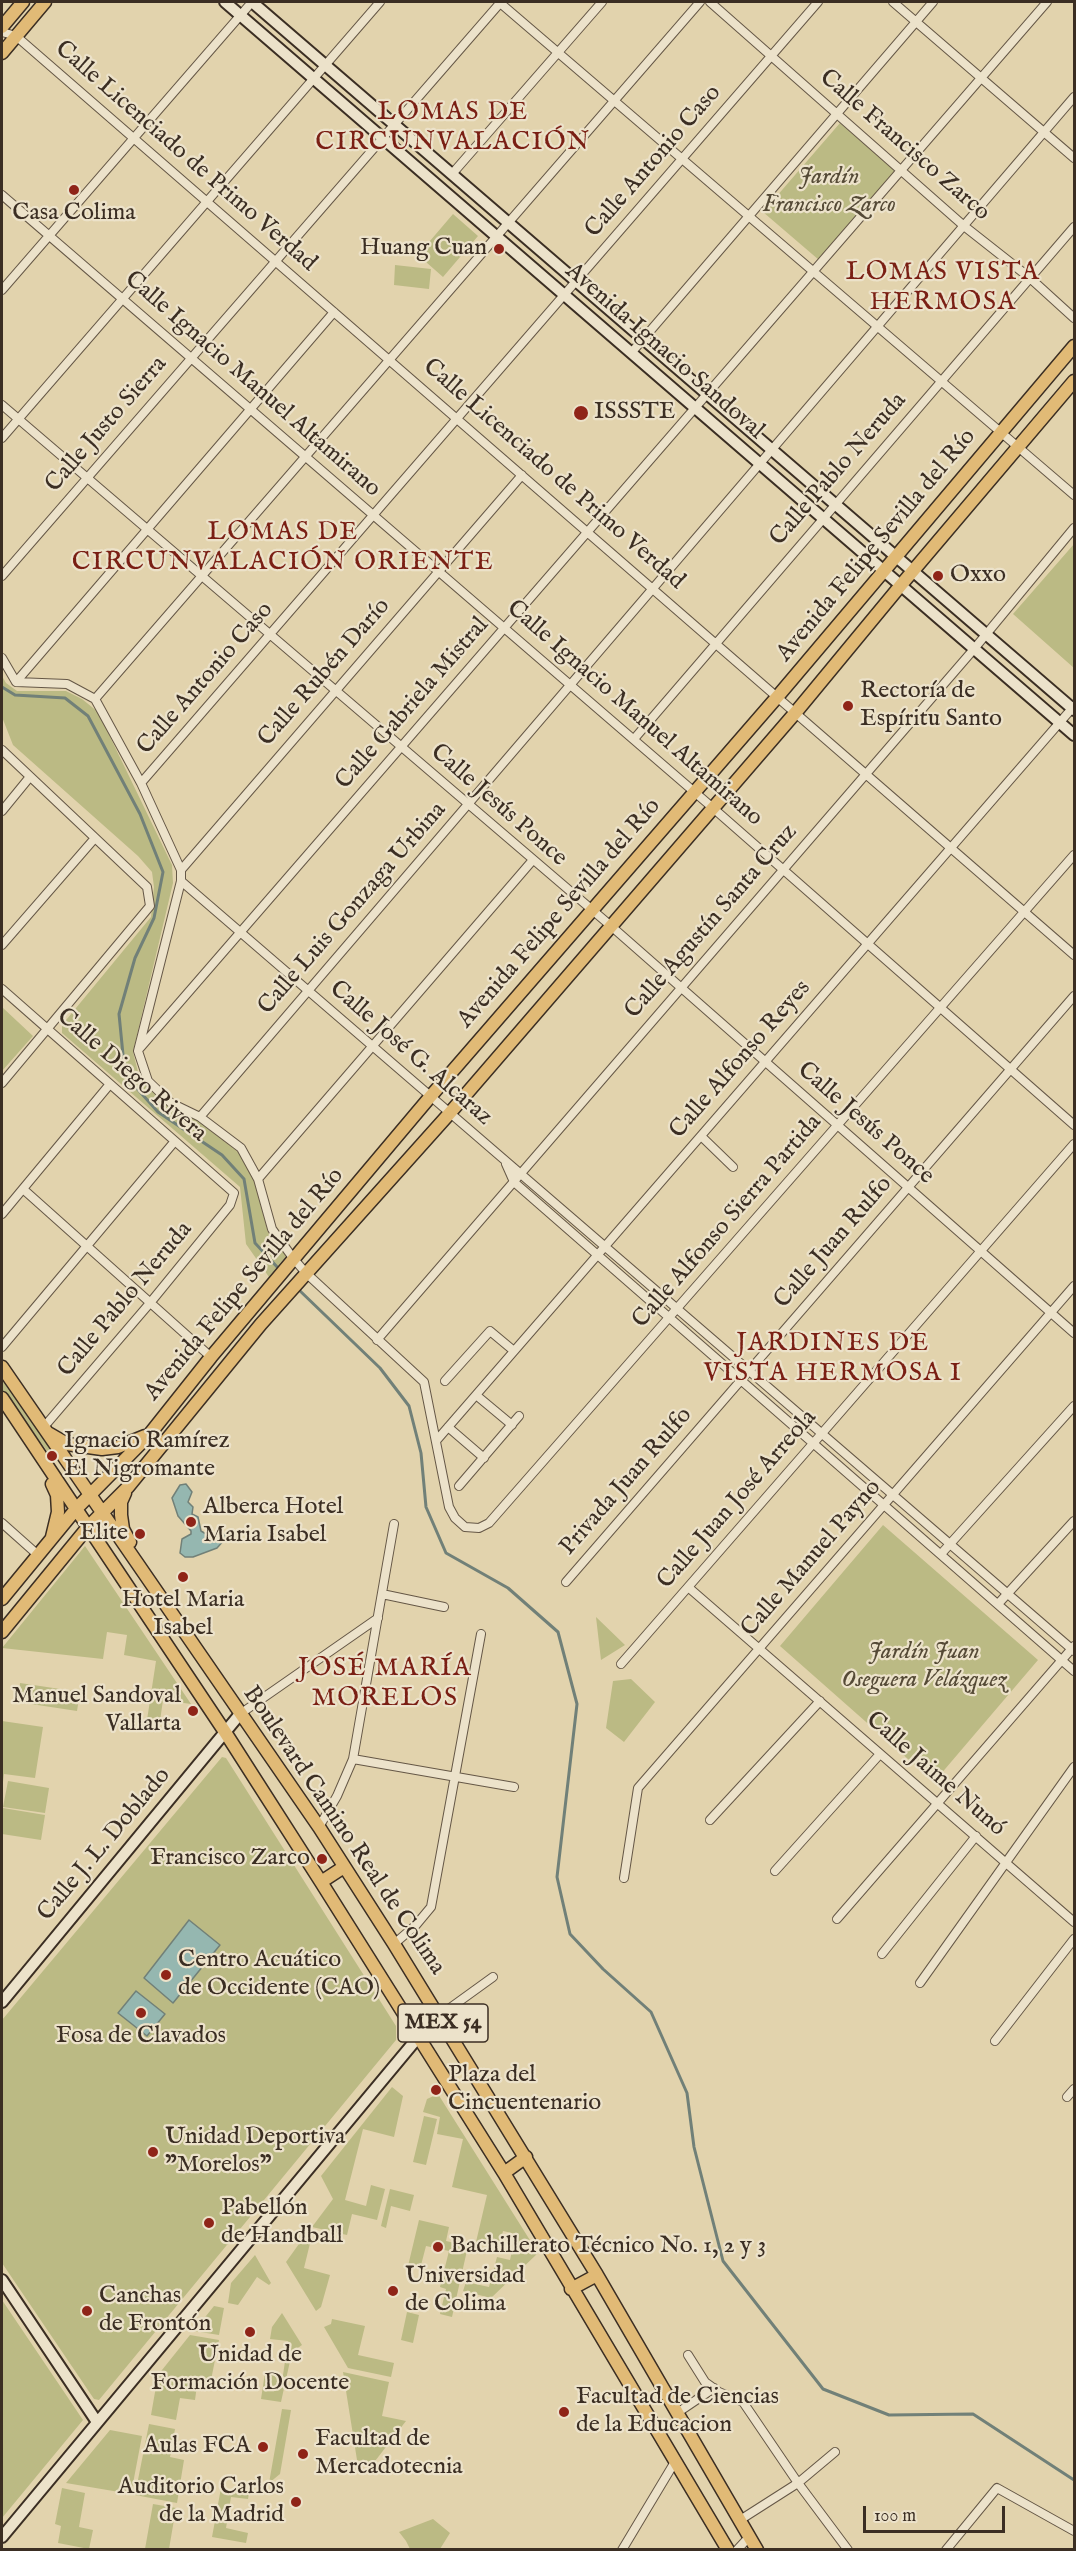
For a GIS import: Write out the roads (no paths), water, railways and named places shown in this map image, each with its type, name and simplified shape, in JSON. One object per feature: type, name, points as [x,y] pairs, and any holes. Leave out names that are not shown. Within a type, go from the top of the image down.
[{"type":"main road","points":[[2,27],[23,2]]},
{"type":"main road","points":[[2,53],[45,2]]},
{"type":"main road","name":"Avenida Ignacio Sandoval","points":[[225,2],[1074,735]]},
{"type":"main road","name":"Avenida Ignacio Sandoval","points":[[252,2],[1074,708]]},
{"type":"main road","name":"Avenida Felipe Sevilla del Río","points":[[2,1599],[76,1509],[149,1435],[290,1261],[693,790],[778,696],[1074,346]]},
{"type":"main road","name":"Avenida Felipe Sevilla del Río","points":[[2,1632],[88,1527],[128,1487],[288,1294],[449,1114],[796,712],[1074,381]]},
{"type":"main road","name":"Boulevard Camino Real de Colima","points":[[2,1367],[319,1827],[394,1944],[597,2275],[757,2550]]},
{"type":"main road","name":"Boulevard Camino Real de Colima","points":[[2,1398],[225,1732],[321,1882],[504,2173],[728,2550]]},
{"type":"main road","points":[[44,1430],[67,1444],[102,1449],[118,1447],[149,1435]]},
{"type":"main road","points":[[39,1456],[57,1495],[58,1512],[52,1539]]},
{"type":"main road","points":[[128,1487],[121,1502],[123,1528],[148,1581]]},
{"type":"main road","name":"Calle J. L. Doblado","points":[[2,2002],[240,1714]]},
{"type":"main road","points":[[321,1882],[344,1867]]},
{"type":"main road","points":[[2,2537],[418,2037],[439,2016]]},
{"type":"main road","points":[[504,2173],[526,2157]]},
{"type":"main road","points":[[571,2289],[597,2275]]},
{"type":"main road","points":[[2,2280],[97,2422]]},
{"type":"street","points":[[2,290],[252,2]]},
{"type":"street","points":[[2,438],[380,2]]},
{"type":"street","points":[[500,2],[943,380],[1074,495]]},
{"type":"street","name":"Calle Justo Sierra","points":[[2,576],[500,2]]},
{"type":"street","points":[[452,174],[602,2]]},
{"type":"street","points":[[96,699],[700,2]]},
{"type":"street","name":"Calle Francisco Zarco","points":[[710,2],[964,226],[1074,318]]},
{"type":"street","name":"Calle Antonio Caso","points":[[141,783],[818,2]]},
{"type":"street","points":[[893,2],[1074,158]]},
{"type":"street","points":[[632,352],[933,2]]},
{"type":"street","name":"Calle Gabriela Mistral","points":[[138,1051],[1047,2]]},
{"type":"street","name":"Calle Licenciado de Primo Verdad","points":[[2,32],[16,36],[1074,955]]},
{"type":"street","name":"Calle Luis Gonzaga Urbina","points":[[200,1117],[1074,97]]},
{"type":"street","name":"Calle Ignacio Manuel Altamirano","points":[[2,195],[693,790],[1074,1125]]},
{"type":"street","name":"Calle Pablo Neruda","points":[[634,739],[1074,227]]},
{"type":"street","points":[[16,682],[334,312]]},
{"type":"street","name":"Calle Jesús Ponce","points":[[2,405],[610,926],[1074,1333]]},
{"type":"street","name":"Calle Rubén Darío","points":[[181,870],[522,475]]},
{"type":"street","name":"Calle Agustín Santa Cruz","points":[[377,1340],[974,649],[1074,528]]},
{"type":"street","points":[[2,657],[16,682]]},
{"type":"street","points":[[16,682],[67,684],[96,699],[141,783],[181,870],[181,881],[138,1051],[148,1081],[171,1103],[200,1117],[240,1148],[258,1179],[272,1229],[290,1261],[424,1382],[436,1441]]},
{"type":"street","name":"Calle Alfonso Reyes","points":[[436,1441],[1074,708]]},
{"type":"street","points":[[2,750],[29,778],[147,887],[150,906],[2,1083]]},
{"type":"street","points":[[2,811],[29,778]]},
{"type":"street","points":[[2,945],[95,838]]},
{"type":"street","name":"Calle Alfonso Sierra Partida","points":[[436,1441],[450,1507],[455,1518],[465,1527],[479,1528],[489,1523],[678,1310],[1074,855]]},
{"type":"street","points":[[258,1179],[532,861]]},
{"type":"street","name":"Calle José G. Alcaraz","points":[[181,881],[449,1114],[1074,1649]]},
{"type":"street","name":"Calle Diego Rivera","points":[[2,989],[234,1193]]},
{"type":"street","name":"Calle Juan Rulfo","points":[[741,1380],[1074,996]]},
{"type":"street","points":[[2,1214],[110,1084]]},
{"type":"street","points":[[701,1136],[733,1167]]},
{"type":"street","points":[[2,1347],[175,1141]]},
{"type":"street","name":"Calle Juan José Arreola","points":[[621,1664],[1074,1144]]},
{"type":"street","name":"Calle José G. Alcaraz","points":[[505,1161],[514,1182]]},
{"type":"street","points":[[514,1182],[1074,1671]]},
{"type":"street","points":[[22,1189],[211,1357]]},
{"type":"street","name":"Calle Pablo Neruda","points":[[44,1430],[230,1205],[234,1193]]},
{"type":"street","name":"Calle Manuel Payno","points":[[624,1878],[638,1788],[1074,1286]]},
{"type":"street","points":[[445,1381],[490,1331],[514,1351]]},
{"type":"street","name":"Privada Juan Rulfo","points":[[566,1582],[741,1380]]},
{"type":"street","points":[[476,1395],[512,1425]]},
{"type":"street","points":[[941,1554],[1074,1406]]},
{"type":"street","points":[[459,1486],[519,1416]]},
{"type":"street","points":[[448,1427],[484,1458]]},
{"type":"street","points":[[998,1604],[1074,1521]]},
{"type":"street","points":[[2,1523],[38,1555]]},
{"type":"street","points":[[319,1827],[337,1796],[353,1759],[394,1524]]},
{"type":"street","name":"Calle Jaime Nunó","points":[[688,1587],[1074,1922]]},
{"type":"street","points":[[382,1594],[444,1607]]},
{"type":"street","points":[[240,1714],[378,1618]]},
{"type":"street","points":[[394,1944],[431,1907],[481,1634]]},
{"type":"street","points":[[837,1919],[1074,1649]]},
{"type":"street","points":[[710,1820],[820,1701]]},
{"type":"street","points":[[775,1871],[880,1754]]},
{"type":"street","points":[[353,1759],[514,1787]]},
{"type":"street","points":[[920,1983],[1074,1767]]},
{"type":"street","points":[[882,1954],[975,1836]]},
{"type":"street","points":[[995,2041],[1074,1939]]},
{"type":"street","points":[[439,2016],[493,1977]]},
{"type":"street","points":[[1067,2097],[1074,2089]]},
{"type":"street","points":[[688,2355],[705,2382],[743,2402],[798,2483],[848,2550]]},
{"type":"street","points":[[677,2413],[714,2388]]},
{"type":"street","points":[[740,2520],[798,2483],[835,2452]]},
{"type":"street","points":[[622,2550],[676,2460]]},
{"type":"street","points":[[946,2550],[997,2488],[1074,2531]]},
{"type":"street","points":[[737,2550],[750,2536]]},
{"type":"water","name":"Alberca Hotel Maria Isabel","points":[[186,1484],[192,1492],[188,1502],[193,1507],[192,1514],[198,1517],[201,1531],[211,1537],[220,1532],[225,1535],[225,1539],[217,1548],[193,1557],[185,1557],[180,1553],[182,1539],[191,1534],[191,1531],[178,1516],[172,1498],[180,1485]]},
{"type":"water","points":[[189,1920],[220,1945],[173,2003],[144,1978]]},
{"type":"water","name":"Fosa de Clavados","points":[[136,1991],[165,2014],[147,2036],[118,2013]]},
{"type":"waterway","points":[[2,687],[15,695],[65,698],[88,716],[140,814],[163,872],[154,918],[135,958],[119,1014],[125,1075],[158,1112],[222,1155],[244,1179],[255,1243],[279,1269]]},
{"type":"waterway","points":[[298,1289],[380,1368],[409,1406],[421,1453],[426,1507],[446,1553],[508,1588],[558,1632],[577,1704],[557,1877],[570,1934],[603,1969],[651,2012],[687,2093],[694,2147],[723,2261],[823,2389],[889,2415],[973,2414],[1074,2480]]},
{"type":"place","name":"Casa Colima","points":[[74,190]]},
{"type":"place","name":"Huang Cuan","points":[[499,249]]},
{"type":"place","name":"ISSSTE","points":[[581,413]]},
{"type":"place","name":"Oxxo","points":[[938,576]]},
{"type":"place","name":"Rectoría de Espíritu Santo","points":[[848,706]]},
{"type":"place","name":"Ignacio Ramírez El Nigromante","points":[[52,1456]]},
{"type":"place","name":"Alberca Hotel Maria Isabel","points":[[191,1522]]},
{"type":"place","name":"Elite","points":[[140,1534]]},
{"type":"place","name":"Hotel Maria Isabel","points":[[183,1577]]},
{"type":"place","name":"Manuel Sandoval Vallarta","points":[[193,1711]]},
{"type":"place","name":"Francisco Zarco","points":[[322,1859]]},
{"type":"place","name":"Centro Acuático de Occidente (CAO)","points":[[166,1975]]},
{"type":"place","name":"Fosa de Clavados","points":[[141,2013]]},
{"type":"place","name":"Plaza del Cincuentenario","points":[[436,2090]]},
{"type":"place","name":"Unidad Deportiva \"Morelos\"","points":[[153,2152]]},
{"type":"place","name":"Pabellón de Handball","points":[[209,2223]]},
{"type":"place","name":"Bachillerato Técnico No. 1, 2 y 3","points":[[438,2247]]},
{"type":"place","name":"Universidad de Colima","points":[[393,2291]]},
{"type":"place","name":"Canchas de Frontón","points":[[87,2311]]},
{"type":"place","name":"Unidad de Formación Docente","points":[[250,2332]]},
{"type":"place","name":"Facultad de Ciencias de la Educacion","points":[[564,2412]]},
{"type":"place","name":"Aulas FCA","points":[[263,2447]]},
{"type":"place","name":"Facultad de Mercadotecnia","points":[[303,2454]]},
{"type":"place","name":"Auditorio Carlos de la Madrid","points":[[296,2502]]},
{"type":"district","name":"LOMAS DE CIRCUNVALACIÓN","points":[[453,129]]},
{"type":"district","name":"LOMAS VISTA HERMOSA","points":[[943,289]]},
{"type":"district","name":"LOMAS DE CIRCUNVALACIÓN ORIENTE","points":[[283,549]]},
{"type":"district","name":"JARDINES DE VISTA HERMOSA I","points":[[833,1360]]},
{"type":"district","name":"JOSÉ MARÍA MORELOS","points":[[385,1684]]},
{"type":"park label","name":"Jardín Francisco Zarco","points":[[829,192]]},
{"type":"park label","name":"Jardín Juan Oseguera Velázquez","points":[[924,1667]]}]
